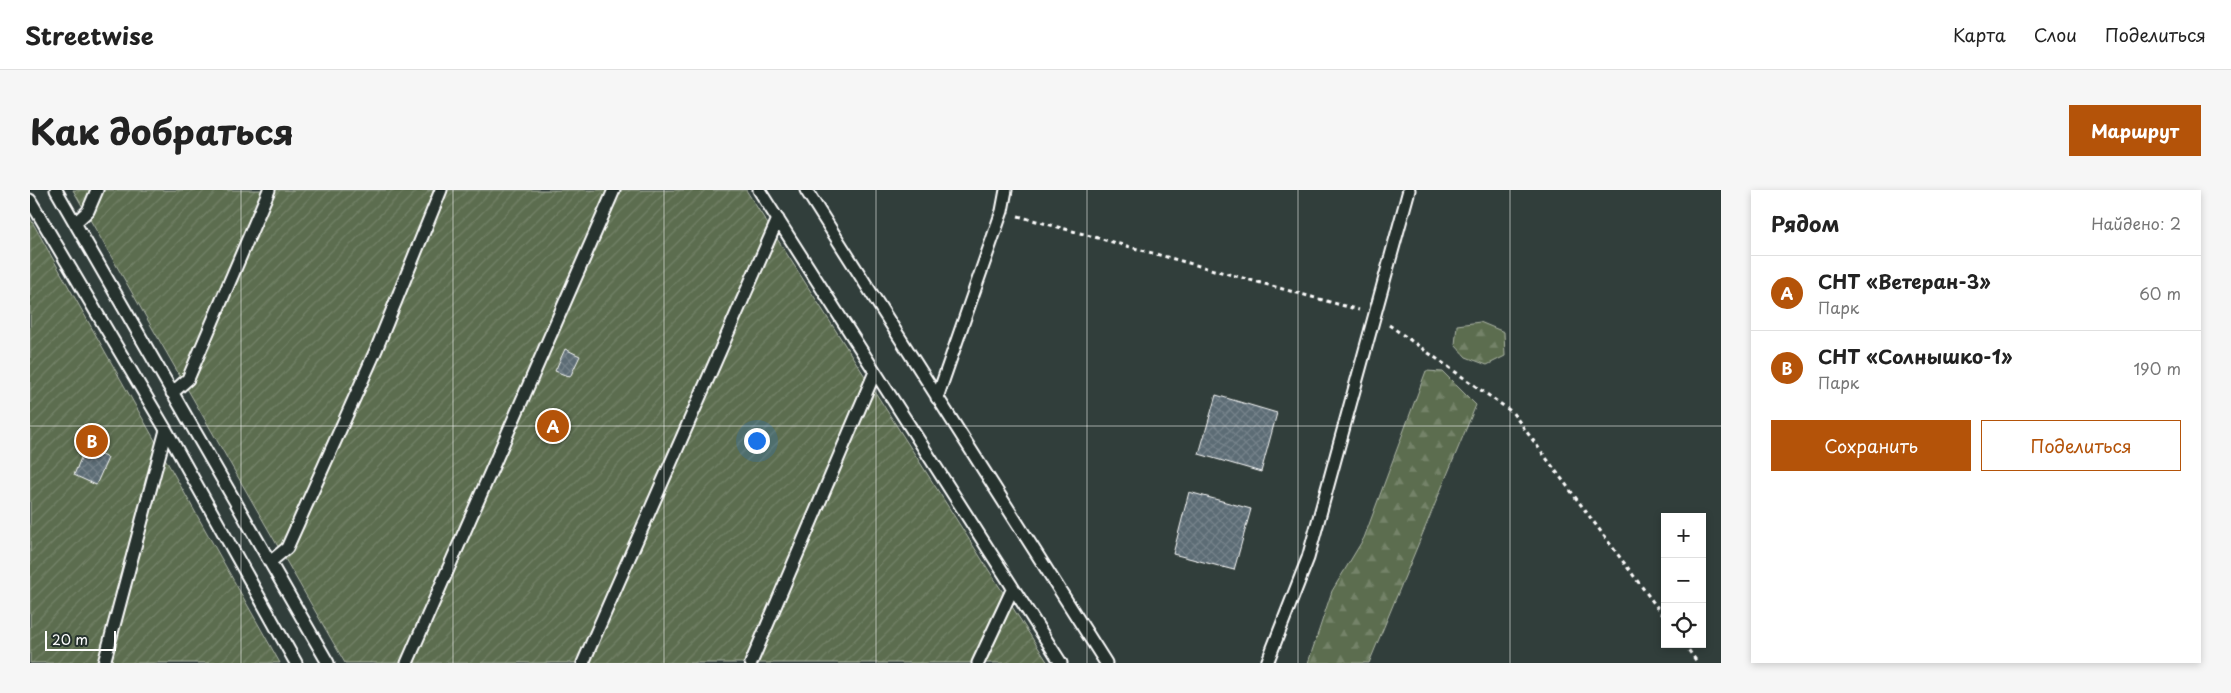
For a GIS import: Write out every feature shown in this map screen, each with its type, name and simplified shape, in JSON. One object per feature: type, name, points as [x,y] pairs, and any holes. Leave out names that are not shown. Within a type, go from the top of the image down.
[{"type":"lane","points":[[56,190],[328,663]]},
{"type":"lane","points":[[75,223],[88,211],[97,190]]},
{"type":"lane","points":[[172,393],[188,379],[269,190]]},
{"type":"lane","points":[[270,562],[287,548],[376,350],[441,190]]},
{"type":"lane","points":[[406,663],[614,190]]},
{"type":"lane","points":[[759,190],[1061,663]]},
{"type":"lane","points":[[806,190],[1106,663]]},
{"type":"lane","points":[[937,398],[1002,211],[1006,190]]},
{"type":"lane","points":[[1267,663],[1308,558],[1409,190]]},
{"type":"lane","points":[[30,202],[166,430],[296,663]]},
{"type":"lane","points":[[583,663],[778,219]]},
{"type":"lane","points":[[751,663],[875,372]]},
{"type":"lane","points":[[104,663],[166,430]]},
{"type":"lane","points":[[978,663],[1013,588]]},
{"type":"path","points":[[1687,648],[1698,663]]},
{"type":"green space","points":[[73,190],[746,190],[1048,663],[345,663]]},
{"type":"green space","points":[[30,218],[280,663],[30,663]]},
{"type":"green space","points":[[1480,322],[1504,332],[1505,356],[1487,365],[1466,357],[1455,345],[1457,325]]},
{"type":"green space","points":[[1426,371],[1443,372],[1476,405],[1369,663],[1308,663],[1332,591],[1364,538]]},
{"type":"building","points":[[565,349],[580,356],[570,377],[555,371]]},
{"type":"building","points":[[1216,395],[1277,413],[1261,472],[1199,454]]},
{"type":"building","points":[[85,448],[108,458],[96,485],[74,475]]},
{"type":"building","points":[[1189,492],[1251,509],[1234,570],[1173,554]]},
{"type":"place","name":"СНТ «Ветеран-3»","points":[[553,426]]},
{"type":"place","name":"СНТ «Солнышко-1»","points":[[92,441]]}]
